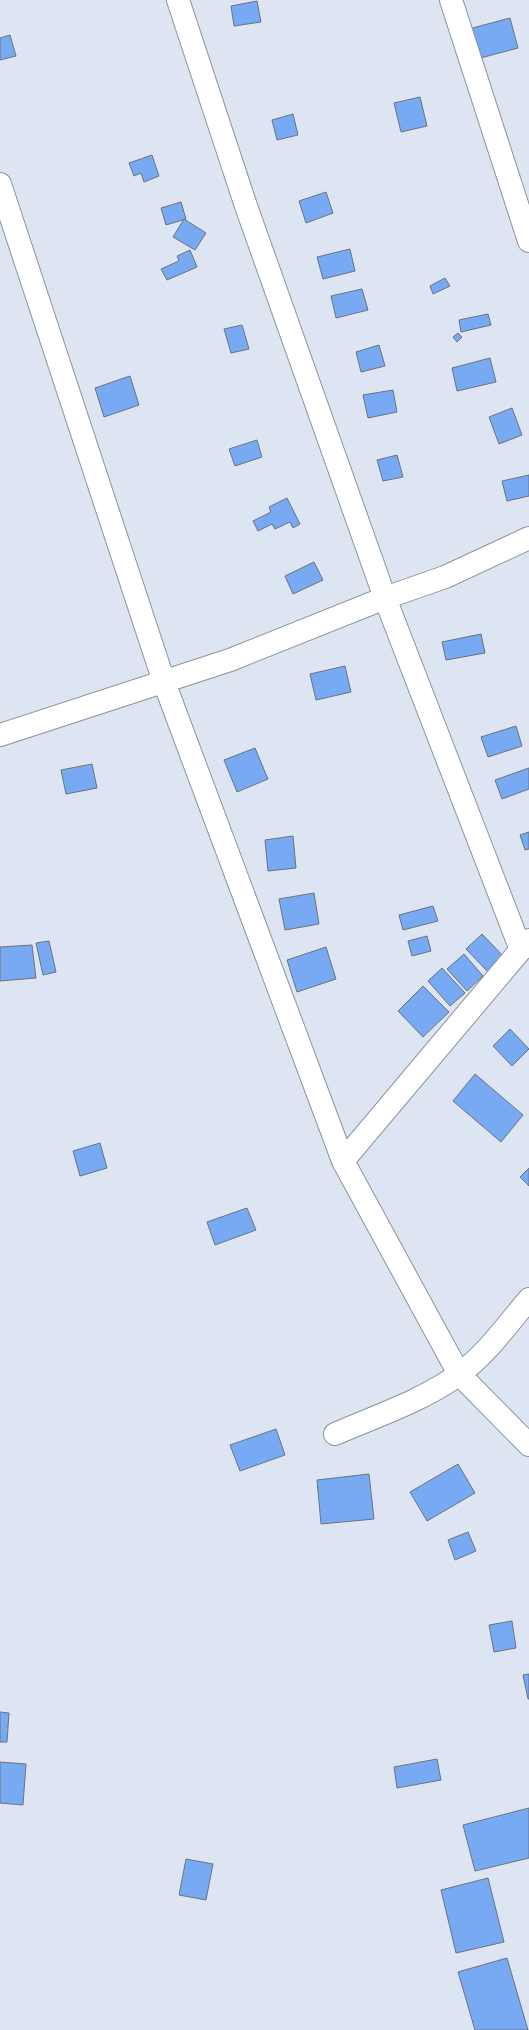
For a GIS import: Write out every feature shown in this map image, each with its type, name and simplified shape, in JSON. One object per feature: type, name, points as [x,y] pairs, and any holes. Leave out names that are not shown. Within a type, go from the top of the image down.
[{"type":"street","points":[[178,0],[249,214],[385,598],[525,945],[343,1161]]},
{"type":"street","points":[[451,0],[529,241]]},
{"type":"street","points":[[0,184],[164,682],[343,1161],[459,1374],[529,1445]]},
{"type":"street","points":[[0,735],[230,660],[385,598],[445,577],[529,538]]},
{"type":"street","points":[[335,1434],[430,1392],[459,1374],[494,1342],[529,1299]]},
{"type":"building","points":[[257,1],[261,22],[234,26],[231,6]]},
{"type":"building","points":[[510,18],[518,48],[473,60],[465,30]]},
{"type":"building","points":[[10,35],[16,56],[0,60],[0,38]]},
{"type":"building","points":[[420,97],[427,126],[401,132],[394,103]]},
{"type":"building","points":[[293,114],[298,135],[277,140],[272,120]]},
{"type":"building","points":[[152,155],[159,176],[144,182],[141,173],[134,176],[129,163]]},
{"type":"building","points":[[326,192],[333,213],[306,223],[299,201]]},
{"type":"building","points":[[181,202],[186,219],[166,225],[161,208]]},
{"type":"building","points":[[184,219],[206,233],[195,250],[173,237]]},
{"type":"building","points":[[350,249],[355,271],[323,279],[317,257]]},
{"type":"building","points":[[190,250],[197,267],[167,280],[161,269],[179,261],[177,256]]},
{"type":"building","points":[[445,278],[450,286],[433,294],[430,286]]},
{"type":"building","points":[[362,289],[368,310],[336,318],[331,296]]},
{"type":"building","points":[[488,314],[491,325],[461,332],[459,320]]},
{"type":"building","points":[[242,325],[249,349],[231,353],[224,329]]},
{"type":"building","points":[[458,333],[462,337],[457,342],[453,337]]},
{"type":"building","points":[[379,345],[385,366],[361,372],[356,352]]},
{"type":"building","points":[[490,358],[496,382],[457,391],[452,368]]},
{"type":"building","points":[[130,376],[139,405],[104,417],[95,388]]},
{"type":"building","points":[[393,390],[397,412],[368,418],[363,395]]},
{"type":"building","points":[[512,408],[522,435],[499,444],[489,417]]},
{"type":"building","points":[[257,440],[262,457],[235,466],[229,449]]},
{"type":"building","points":[[397,455],[403,477],[383,481],[377,460]]},
{"type":"building","points":[[529,475],[529,496],[507,501],[502,481]]},
{"type":"building","points":[[287,498],[300,524],[293,528],[290,522],[275,529],[272,524],[258,531],[253,521],[271,512],[269,507]]},
{"type":"building","points":[[314,562],[323,580],[293,594],[285,576]]},
{"type":"building","points":[[481,634],[485,653],[446,660],[442,642]]},
{"type":"building","points":[[345,666],[351,692],[316,700],[310,674]]},
{"type":"building","points":[[516,726],[522,746],[488,757],[481,737]]},
{"type":"building","points":[[255,748],[268,779],[237,792],[224,760]]},
{"type":"building","points":[[92,764],[97,788],[66,794],[61,770]]},
{"type":"building","points":[[529,768],[529,789],[502,799],[495,780]]},
{"type":"building","points":[[529,832],[529,849],[525,850],[520,835]]},
{"type":"building","points":[[293,836],[296,868],[268,871],[265,840]]},
{"type":"building","points":[[314,893],[319,924],[285,930],[279,899]]},
{"type":"building","points":[[433,906],[438,921],[403,930],[399,915]]},
{"type":"building","points":[[482,934],[504,957],[488,972],[466,949]]},
{"type":"building","points":[[427,936],[431,951],[412,956],[408,941]]},
{"type":"building","points":[[49,941],[56,972],[43,975],[36,943]]},
{"type":"building","points":[[32,945],[36,978],[0,981],[0,947]]},
{"type":"building","points":[[326,947],[336,979],[297,992],[287,960]]},
{"type":"building","points":[[464,954],[483,976],[467,991],[447,969]]},
{"type":"building","points":[[442,968],[465,993],[450,1006],[428,981]]},
{"type":"building","points":[[423,986],[449,1012],[423,1037],[398,1011]]},
{"type":"building","points":[[510,1029],[529,1049],[512,1066],[493,1046]]},
{"type":"building","points":[[475,1074],[523,1115],[501,1142],[453,1101]]},
{"type":"building","points":[[100,1143],[107,1168],[80,1176],[73,1151]]},
{"type":"building","points":[[529,1168],[529,1186],[520,1177]]},
{"type":"building","points":[[247,1208],[256,1230],[215,1245],[207,1222]]},
{"type":"building","points":[[276,1429],[285,1455],[240,1471],[230,1445]]},
{"type":"building","points":[[458,1464],[475,1493],[427,1521],[410,1492]]},
{"type":"building","points":[[369,1474],[374,1519],[321,1524],[317,1480]]},
{"type":"building","points":[[468,1532],[476,1551],[455,1560],[448,1540]]},
{"type":"building","points":[[512,1621],[516,1648],[494,1652],[489,1625]]},
{"type":"building","points":[[529,1674],[529,1699],[528,1699],[523,1675]]},
{"type":"building","points":[[0,1712],[9,1713],[7,1742],[0,1742]]},
{"type":"building","points":[[437,1759],[441,1780],[397,1788],[394,1767]]},
{"type":"building","points":[[0,1762],[26,1764],[23,1805],[0,1803]]},
{"type":"building","points":[[529,1808],[529,1858],[475,1871],[463,1825]]},
{"type":"building","points":[[186,1859],[213,1864],[206,1900],[179,1895]]},
{"type":"building","points":[[488,1878],[504,1942],[456,1953],[441,1890]]},
{"type":"building","points":[[507,1958],[528,2030],[475,2030],[458,1972]]}]
